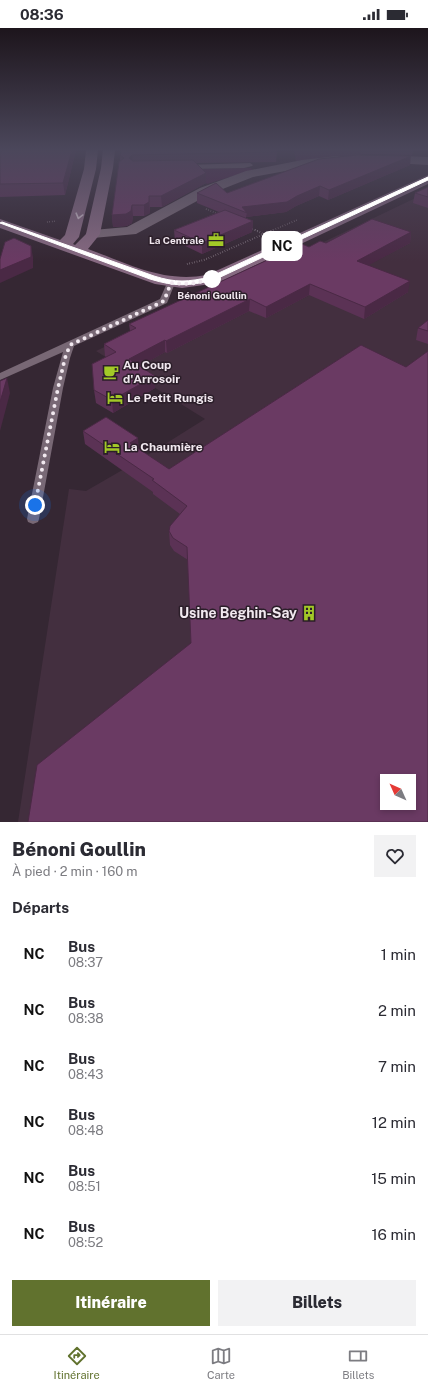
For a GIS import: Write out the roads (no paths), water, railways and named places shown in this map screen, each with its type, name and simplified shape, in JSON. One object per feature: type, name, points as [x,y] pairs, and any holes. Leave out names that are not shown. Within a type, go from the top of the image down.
[{"type":"street","points":[[70,248],[86,187]]},
{"type":"street","points":[[70,248],[87,242],[93,234],[104,187]]},
{"type":"street","points":[[93,234],[130,231],[213,187]]},
{"type":"street","points":[[284,245],[288,231],[387,187]]},
{"type":"street","points":[[0,223],[152,278],[171,283],[190,284],[212,278],[410,187]]},
{"type":"lane","points":[[0,377],[164,301],[171,283]]},
{"type":"lane","points":[[33,519],[60,380],[65,358],[70,345]]},
{"type":"place","name":"La Centrale","points":[[216,240]]},
{"type":"place","name":"Bénoni Goullin","points":[[212,279]]},
{"type":"place","name":"Au Coup d'Arrosoir","points":[[111,372]]},
{"type":"place","name":"Le Petit Rungis","points":[[115,398]]},
{"type":"place","name":"La Chaumière","points":[[112,447]]},
{"type":"place","name":"Usine Beghin-Say","points":[[309,613]]}]
